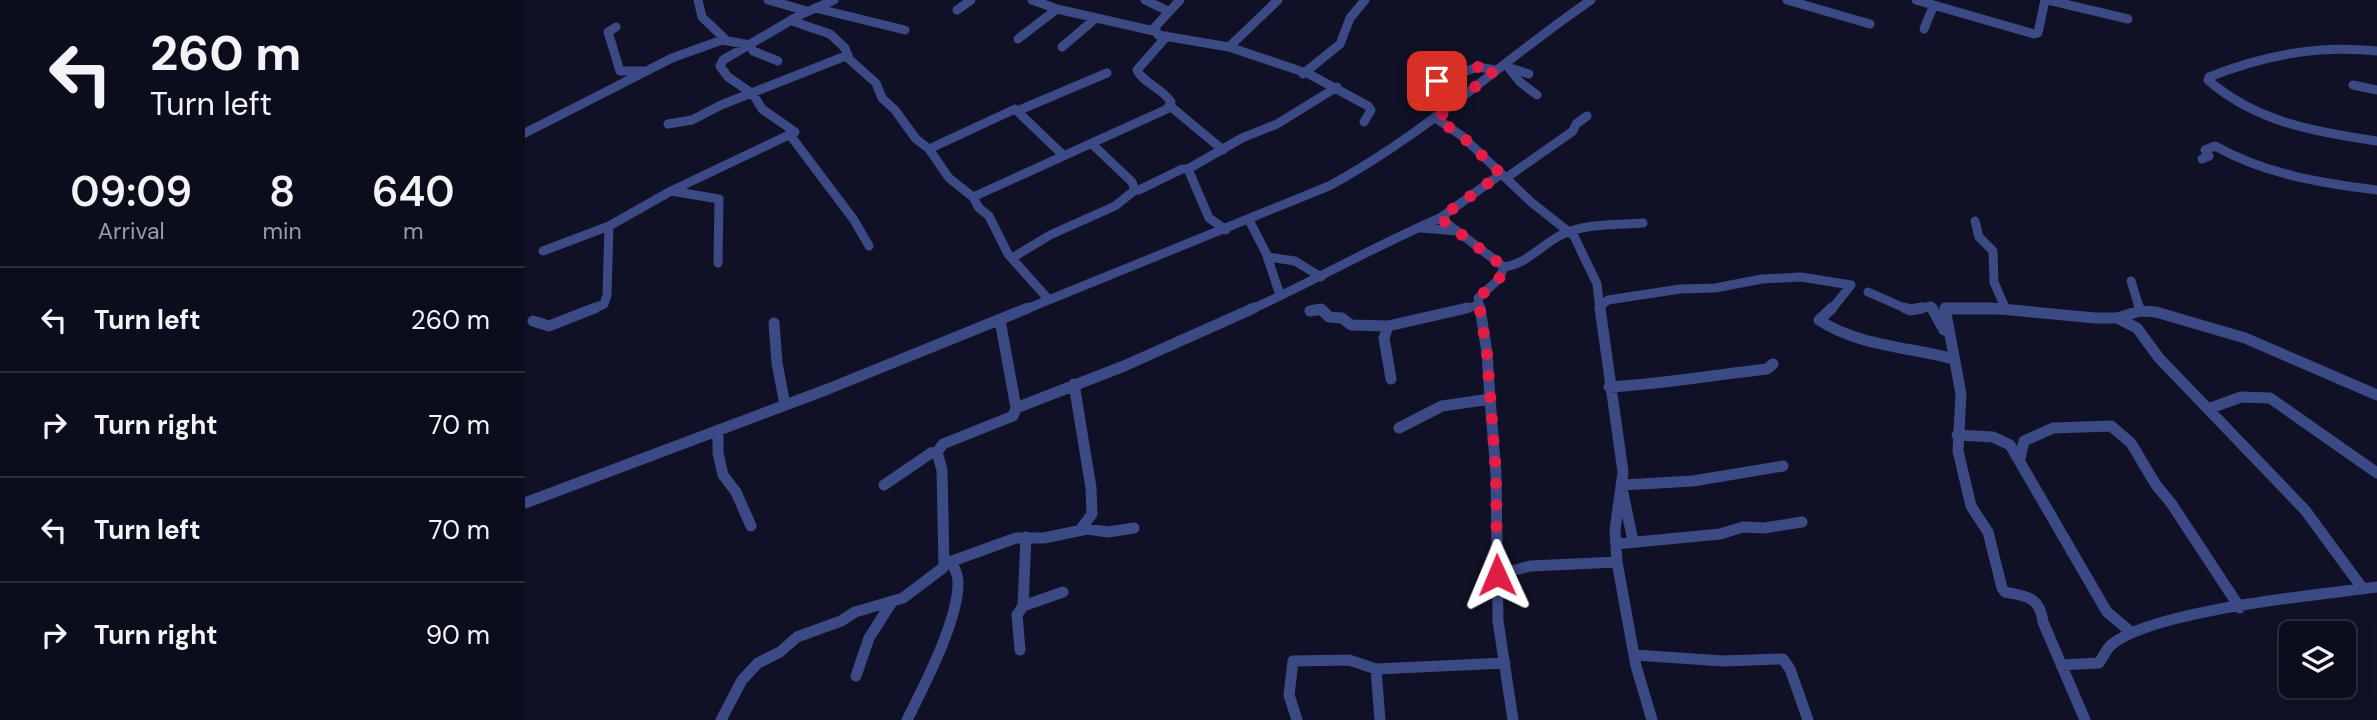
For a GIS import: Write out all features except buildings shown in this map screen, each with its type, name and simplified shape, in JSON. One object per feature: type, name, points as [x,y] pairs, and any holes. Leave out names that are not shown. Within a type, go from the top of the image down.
[{"type":"street","points":[[698,0],[702,17],[726,40]]},
{"type":"street","points":[[768,0],[905,30]]},
{"type":"street","points":[[543,251],[609,226],[671,191],[795,132],[762,109],[753,94],[728,77],[720,66],[723,60],[811,10],[830,1],[842,0]]},
{"type":"street","points":[[957,10],[971,0]]},
{"type":"street","points":[[1032,0],[1057,9],[1154,31],[1158,35],[1229,47],[1309,74],[1369,106],[1371,110],[1364,122]]},
{"type":"street","points":[[1145,0],[1168,11]]},
{"type":"street","points":[[1154,31],[1168,11],[1180,0]]},
{"type":"street","points":[[1229,47],[1278,0]]},
{"type":"street","points":[[1303,74],[1340,44],[1350,18],[1365,0]]},
{"type":"street","points":[[525,503],[1000,320],[1226,230],[1346,178],[1437,119],[1557,21],[1591,0]]},
{"type":"street","points":[[1787,0],[1870,24]]},
{"type":"street","points":[[1916,0],[2034,34],[2038,33],[2046,0],[2128,19]]},
{"type":"street","points":[[1924,29],[1933,6]]},
{"type":"street","points":[[1018,39],[1057,9]]},
{"type":"street","points":[[1062,47],[1096,18]]},
{"type":"street","points":[[792,21],[830,34],[845,48],[848,55],[876,83],[882,98],[895,110],[916,139],[929,149],[949,178],[973,197],[979,208],[989,216],[1012,258],[1049,300]]},
{"type":"street","points":[[616,27],[608,32],[620,71],[646,71]]},
{"type":"street","points":[[1167,36],[1137,70],[1137,74],[1159,85],[1171,102],[1170,106]]},
{"type":"street","points":[[525,133],[672,58],[726,40],[750,45]]},
{"type":"street","points":[[750,45],[753,51],[778,61]]},
{"type":"street","points":[[2377,51],[2331,46],[2299,49],[2256,59],[2209,77],[2211,82],[2264,116],[2294,125],[2377,141]]},
{"type":"street","points":[[668,124],[692,120],[848,55]]},
{"type":"street","points":[[1437,81],[1478,67],[1501,67],[1529,74]]},
{"type":"street","points":[[1501,67],[1537,95]]},
{"type":"street","points":[[929,149],[1107,73]]},
{"type":"street","points":[[2353,85],[2377,90]]},
{"type":"street","points":[[1012,258],[1050,235],[1120,203],[1135,190],[1145,188],[1182,169],[1188,169],[1242,138],[1277,124],[1337,87]]},
{"type":"street","points":[[973,197],[1170,106]]},
{"type":"street","points":[[1170,106],[1223,150]]},
{"type":"street","points":[[1017,110],[1063,155]]},
{"type":"street","points":[[884,485],[931,453],[937,452],[943,444],[1009,419],[1016,408],[1124,366],[1321,277],[1385,242],[1421,228],[1573,131],[1576,124],[1587,116]]},
{"type":"street","points":[[1437,119],[1462,136],[1503,176],[1574,236],[1588,260],[1604,304],[1609,387],[1633,541]]},
{"type":"street","points":[[790,135],[854,220],[869,246]]},
{"type":"street","points":[[1092,144],[1132,182],[1135,190]]},
{"type":"street","points":[[2202,159],[2209,156],[2206,150],[2210,145],[2265,169],[2377,190]]},
{"type":"street","points":[[1188,169],[1209,218],[1226,230]]},
{"type":"street","points":[[671,191],[719,199],[718,263]]},
{"type":"street","points":[[1440,218],[1504,267],[1519,264],[1539,247],[1567,232],[1643,223]]},
{"type":"street","points":[[1249,220],[1268,257],[1280,295]]},
{"type":"street","points":[[1975,221],[1979,237],[1993,251],[1990,270],[1995,293],[2006,310]]},
{"type":"street","points":[[533,321],[549,326],[604,304],[610,289],[606,258],[609,226]]},
{"type":"street","points":[[1421,228],[1457,231]]},
{"type":"street","points":[[1268,257],[1295,261],[1321,277]]},
{"type":"street","points":[[1504,267],[1499,279],[1478,297],[1487,353],[1496,474],[1498,621],[1513,720]]},
{"type":"street","points":[[1604,304],[1680,289],[1715,288],[1762,279],[1815,279],[1851,285],[1819,320],[1825,325],[1851,336],[1949,355]]},
{"type":"street","points":[[2131,281],[2134,317],[2159,358],[2305,510],[2363,589]]},
{"type":"street","points":[[1868,292],[1910,310],[1931,306],[1945,332],[1961,394],[1957,435],[1971,506],[1977,510],[1985,524],[2002,588],[2005,592],[2026,594],[2036,600],[2043,609],[2043,622],[2085,720]]},
{"type":"street","points":[[1310,311],[1321,309],[1329,317],[1342,318],[1351,325],[1388,326],[1479,305]]},
{"type":"street","points":[[1949,355],[1945,308],[2117,318],[2178,317],[2232,334],[2377,395]]},
{"type":"street","points":[[1000,320],[1016,408]]},
{"type":"street","points":[[774,323],[777,363],[785,405]]},
{"type":"street","points":[[1388,326],[1384,338],[1391,379]]},
{"type":"street","points":[[1609,387],[1662,384],[1695,377],[1767,369],[1773,363]]},
{"type":"street","points":[[1074,384],[1091,488],[1092,514],[1080,530]]},
{"type":"street","points":[[2208,409],[2241,397],[2270,398],[2377,473]]},
{"type":"street","points":[[1399,428],[1427,409],[1461,400],[1490,399]]},
{"type":"street","points":[[2020,458],[2024,441],[2049,429],[2111,426],[2118,429],[2126,436],[2154,483],[2169,501],[2240,608]]},
{"type":"street","points":[[717,430],[717,453],[723,475],[736,492],[751,526]]},
{"type":"street","points":[[1957,435],[2003,440],[2020,458],[2107,612],[2132,633]]},
{"type":"street","points":[[907,720],[922,693],[956,599],[958,579],[948,563],[941,497],[942,470],[937,452]]},
{"type":"street","points":[[1623,488],[1693,481],[1783,466]]},
{"type":"street","points":[[1623,488],[1617,511],[1617,562],[1635,655],[1652,720]]},
{"type":"street","points":[[1616,544],[1720,534],[1743,527],[1764,528],[1802,522]]},
{"type":"street","points":[[721,720],[742,680],[758,663],[780,652],[797,637],[841,621],[855,612],[892,602],[918,589],[948,563],[991,545],[1026,537],[1044,538],[1080,530],[1108,532],[1134,528]]},
{"type":"street","points":[[1020,650],[1017,615],[1023,606],[1026,537]]},
{"type":"street","points":[[1497,575],[1530,566],[1617,562]]},
{"type":"street","points":[[2061,665],[2099,663],[2110,646],[2132,633],[2183,617],[2377,587]]},
{"type":"street","points":[[1023,606],[1063,592]]},
{"type":"street","points":[[856,676],[869,638],[892,602]]},
{"type":"street","points":[[1635,655],[1723,661],[1783,659],[1790,669],[1808,720]]},
{"type":"street","points":[[1297,720],[1289,695],[1293,661],[1349,660],[1375,669],[1505,663]]},
{"type":"street","points":[[1375,669],[1380,720]]},
{"type":"route","points":[[1437,81],[1478,67],[1495,70],[1437,119],[1462,136],[1501,174],[1440,218],[1504,267],[1499,279],[1478,298],[1487,353],[1496,474],[1497,575]]}]
